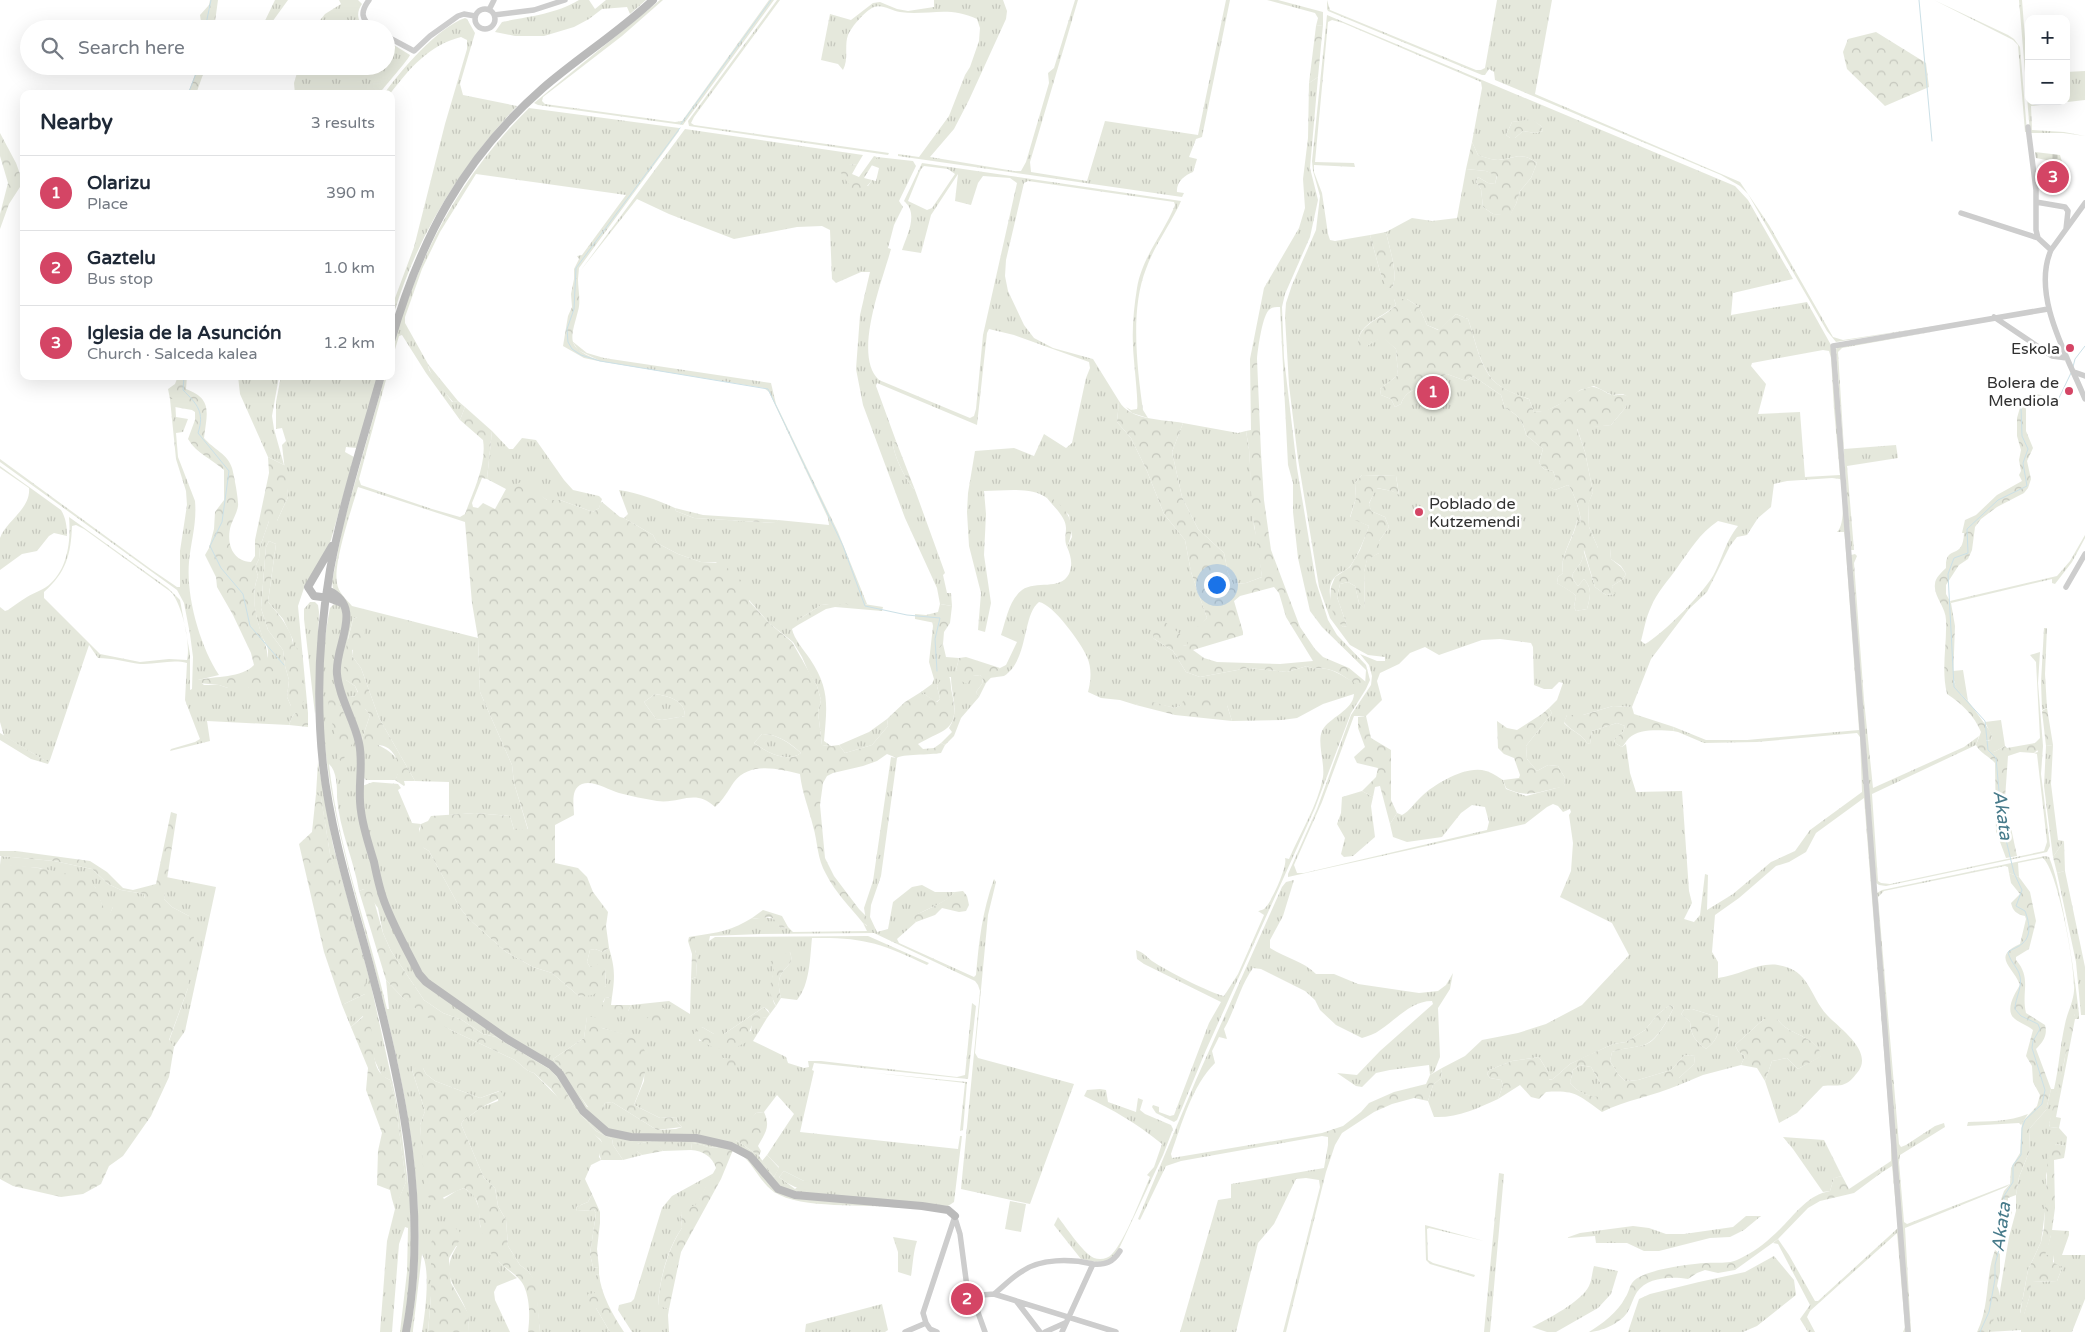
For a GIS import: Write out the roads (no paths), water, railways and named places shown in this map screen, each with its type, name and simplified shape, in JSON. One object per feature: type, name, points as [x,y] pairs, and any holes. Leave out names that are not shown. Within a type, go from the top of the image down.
[{"type":"main road","points":[[395,328],[410,280],[425,245],[448,201],[476,161],[506,125],[543,88],[616,32],[653,0]]},
{"type":"main road","points":[[380,380],[337,535],[326,594],[323,618],[319,707],[321,745],[329,804],[340,858],[392,1054],[410,1163],[414,1220],[414,1259],[406,1332]]},
{"type":"main road","points":[[337,535],[308,587],[314,596],[326,594],[341,598],[345,605],[346,626],[338,656],[337,673],[341,692],[353,721],[359,743],[361,762],[360,811],[385,904],[419,974],[426,982],[507,1039],[551,1065],[560,1074],[584,1112],[607,1132],[631,1137],[696,1138],[731,1146],[750,1156],[778,1189],[795,1195],[922,1206],[948,1210],[955,1216]]},
{"type":"main road","points":[[326,594],[345,605]]},
{"type":"main road","points":[[323,618],[326,609],[336,600]]},
{"type":"street","points":[[364,20],[363,9],[369,0]]},
{"type":"street","points":[[489,10],[494,0]]},
{"type":"street","points":[[494,15],[534,10],[565,0]]},
{"type":"street","points":[[481,10],[489,10],[494,15],[494,25],[488,29],[483,29],[476,25],[475,16],[481,10]]},
{"type":"street","points":[[395,41],[414,52],[430,36],[458,16],[464,14],[475,16]]},
{"type":"street","points":[[2028,128],[2038,238]]},
{"type":"street","points":[[2036,202],[2065,207],[2068,211],[2066,231]]},
{"type":"street","points":[[2084,396],[2048,309],[2045,267],[2051,250],[2085,203]]},
{"type":"street","points":[[1961,213],[2038,238],[2051,250]]},
{"type":"street","points":[[1908,1332],[1834,346],[2048,309]]},
{"type":"street","points":[[1994,317],[2052,356],[2067,358]]},
{"type":"street","points":[[2074,372],[2085,376]]},
{"type":"street","points":[[2066,587],[2085,554]]},
{"type":"street","points":[[955,1216],[960,1234],[967,1287],[985,1332]]},
{"type":"street","points":[[937,1332],[930,1329],[923,1313],[955,1216]]},
{"type":"street","points":[[994,1294],[1028,1267],[1075,1260],[1093,1264],[1109,1263],[1114,1260],[1120,1251]]},
{"type":"street","points":[[1062,1332],[1093,1264]]},
{"type":"street","points":[[971,1293],[982,1295],[994,1294],[1116,1332]]},
{"type":"street","points":[[1017,1302],[1040,1332]]},
{"type":"street","points":[[905,1332],[926,1323]]},
{"type":"street","points":[[1044,1332],[1065,1323]]},
{"type":"waterway","points":[[207,20],[211,0]]},
{"type":"waterway","points":[[681,124],[771,0]]},
{"type":"waterway","points":[[1919,0],[1932,141]]},
{"type":"waterway","points":[[190,90],[195,75]]},
{"type":"waterway","points":[[680,128],[576,268],[574,309],[567,329],[568,342],[572,349],[581,355],[600,361],[768,389],[843,546],[865,606],[907,615],[940,618],[935,639],[937,671]]},
{"type":"waterway","name":"Akata","points":[[2073,367],[2075,359],[2085,346]]},
{"type":"waterway","name":"Akata","points":[[1980,1332],[1989,1312],[1995,1279],[1995,1265],[2005,1226],[2004,1196],[2013,1182],[2013,1165],[2021,1155],[2022,1128],[2025,1120],[2042,1104],[2045,1090],[2032,1048],[2033,1041],[2040,1029],[2038,1024],[2021,1016],[2015,1009],[2020,978],[2008,952],[2026,940],[2029,928],[2025,911],[2016,906],[2022,890],[2014,873],[2002,823],[1996,758],[1988,750],[1985,721],[1954,687],[1948,574],[1954,558],[1968,553],[1967,529],[1998,500],[2027,486],[2023,463],[2028,449],[2022,436],[2021,408],[2032,400],[2051,404],[2057,402],[2071,373]]},
{"type":"waterway","points":[[184,380],[183,390],[196,404],[200,414],[201,419],[198,433],[229,471],[222,522],[210,546],[221,568],[243,594],[250,626],[284,665]]},
{"type":"place","name":"Iglesia de la Asunción","points":[[2053,177]]},
{"type":"place","name":"Eskola","points":[[2070,348]]},
{"type":"place","name":"Bolera de Mendiola","points":[[2069,391]]},
{"type":"place","name":"Olarizu","points":[[1433,392]]},
{"type":"place","name":"Poblado de Kutzemendi","points":[[1419,512]]},
{"type":"place","name":"Gaztelu","points":[[967,1299]]}]
